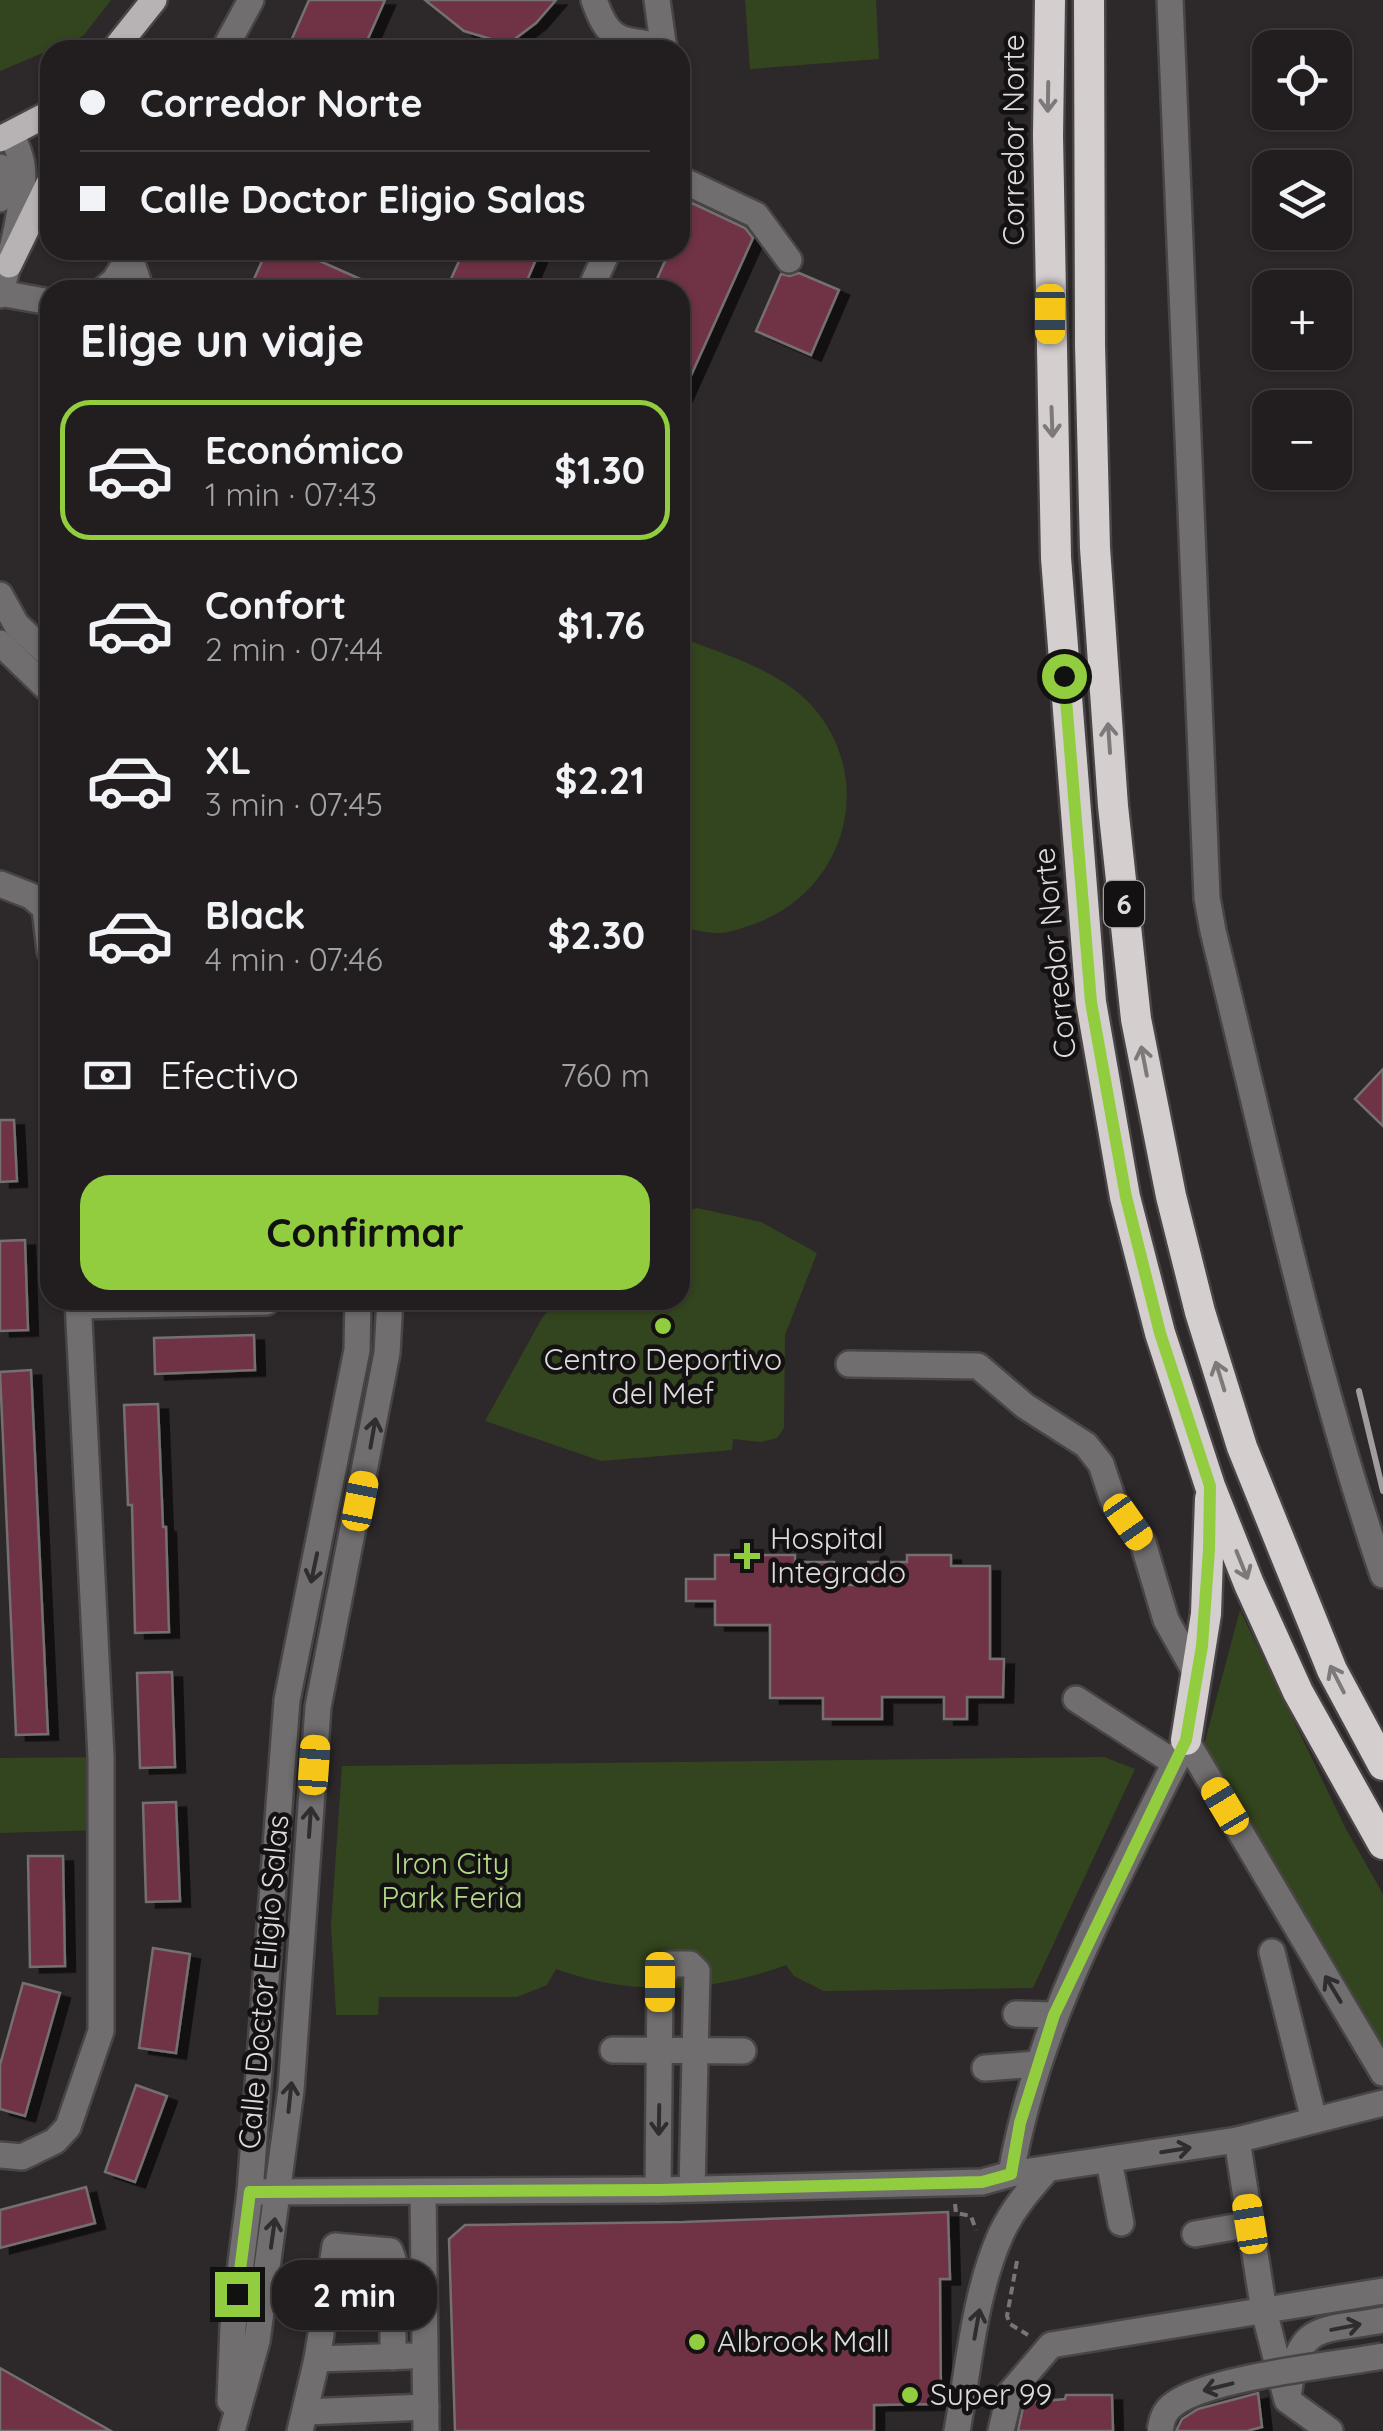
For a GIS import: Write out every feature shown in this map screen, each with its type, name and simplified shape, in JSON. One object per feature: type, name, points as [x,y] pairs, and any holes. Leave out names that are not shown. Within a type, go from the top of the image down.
[{"type":"highway","name":"Corredor Norte","points":[[1050,0],[1050,330],[1056,558],[1091,1002],[1126,1197],[1160,1333],[1210,1486],[1298,1692],[1383,1844]]},
{"type":"highway","name":"6","points":[[1090,0],[1090,346],[1095,548],[1114,806],[1136,1019],[1171,1196],[1200,1312],[1242,1448],[1332,1670],[1383,1765]]},
{"type":"highway","points":[[1180,1751],[1198,1677],[1206,1614],[1210,1486]]},
{"type":"main road","points":[[122,40],[147,9]]},
{"type":"main road","points":[[132,40],[147,9]]},
{"type":"main road","points":[[6,137],[40,118]]},
{"type":"main road","points":[[8,265],[40,200]]},
{"type":"street","points":[[229,40],[251,0]]},
{"type":"street","points":[[594,0],[615,40]]},
{"type":"street","points":[[656,0],[663,40]]},
{"type":"street","points":[[1170,0],[1207,898],[1309,1316],[1362,1514],[1383,1575]]},
{"type":"street","points":[[6,137],[22,165],[8,265],[0,294],[40,300]]},
{"type":"street","points":[[0,166],[0,199]]},
{"type":"street","points":[[690,184],[756,214],[790,260]]},
{"type":"street","points":[[0,595],[16,624],[40,647]]},
{"type":"street","points":[[0,643],[40,681]]},
{"type":"street","points":[[0,884],[32,896],[40,903]]},
{"type":"street","points":[[0,2155],[22,2157],[55,2141],[68,2127],[100,2032],[101,1757],[78,1310]]},
{"type":"street","name":"Calle Doctor Eligio Salas","points":[[230,2431],[233,2327],[250,2192],[287,1700],[347,1406],[358,1310]]},
{"type":"street","name":"Calle Doctor Eligio Salas","points":[[230,2431],[257,2341],[291,2090],[318,1708],[387,1353],[389,1310]]},
{"type":"street","points":[[849,1364],[978,1366],[1025,1406],[1086,1445],[1101,1464],[1113,1500],[1143,1543],[1166,1620],[1198,1677]]},
{"type":"street","points":[[1076,1699],[1180,1751],[1383,2073]]},
{"type":"street","points":[[1011,2174],[1020,2123],[1054,2015],[1180,1751]]},
{"type":"street","points":[[1272,1952],[1314,2120]]},
{"type":"street","points":[[658,2190],[660,1982],[670,1964],[690,1964],[697,1971],[692,2189]]},
{"type":"street","points":[[1016,2014],[1054,2015]]},
{"type":"street","points":[[612,2050],[743,2051]]},
{"type":"street","points":[[985,2068],[1037,2064]]},
{"type":"street","points":[[250,2192],[658,2190],[982,2182],[1011,2174],[1237,2140],[1383,2104]]},
{"type":"street","points":[[1237,2140],[1264,2311],[1287,2400],[1318,2428]]},
{"type":"street","points":[[1108,2160],[1121,2223]]},
{"type":"street","points":[[957,2431],[984,2286],[1001,2234],[1024,2195],[1046,2171]]},
{"type":"street","points":[[393,2357],[390,2251],[335,2246],[317,2359],[302,2422],[426,2419],[423,2193]]},
{"type":"street","points":[[1195,2234],[1250,2224]]},
{"type":"street","points":[[1000,2431],[1010,2393],[1051,2345],[1383,2292]]},
{"type":"street","points":[[327,2303],[393,2303]]},
{"type":"street","points":[[1287,2400],[1294,2359],[1312,2334],[1383,2320]]},
{"type":"street","points":[[317,2359],[425,2356]]},
{"type":"street","points":[[1160,2431],[1163,2416],[1171,2406],[1209,2388],[1383,2356]]},
{"type":"path","points":[[996,2250],[1019,2254],[1006,2316],[1010,2324],[1051,2345]]},
{"type":"green space","points":[[0,0],[111,0],[83,36],[74,40],[40,40],[40,54],[0,71]]},
{"type":"green space","points":[[745,0],[876,0],[879,59],[750,69]]},
{"type":"green space","points":[[690,641],[755,666],[805,698],[836,742],[845,773],[846,805],[841,835],[828,863],[809,888],[784,909],[754,924],[727,932],[690,929]]},
{"type":"green space","name":"Centro Deportivo del Mef","points":[[697,1208],[761,1222],[817,1253],[785,1335],[784,1428],[777,1438],[761,1442],[733,1439],[732,1450],[601,1461],[485,1421],[549,1310],[690,1310],[690,1210]]},
{"type":"green space","points":[[1240,1610],[1346,1829],[1383,1894],[1383,2050],[1314,1939],[1204,1745]]},
{"type":"green space","points":[[101,1757],[101,1830],[0,1833],[0,1758]]},
{"type":"green space","name":"Iron City Park Feria","points":[[1104,1757],[1135,1769],[1033,1988],[824,1991],[794,1976],[786,1965],[701,1986],[642,1987],[584,1978],[556,1969],[547,1985],[517,1997],[379,1997],[378,2015],[336,2015],[331,1925],[342,1766]]},
{"type":"building","points":[[309,0],[385,0],[367,40],[291,40]]},
{"type":"building","points":[[425,0],[556,0],[536,23],[513,40],[494,40],[464,31]]},
{"type":"building","points":[[692,203],[745,228],[753,238],[690,378],[690,280],[656,280],[666,260],[690,260]]},
{"type":"building","points":[[262,260],[318,260],[362,280],[254,280]]},
{"type":"building","points":[[460,260],[536,260],[527,280],[450,280]]},
{"type":"building","points":[[799,273],[839,290],[811,355],[756,331],[781,274]]},
{"type":"building","points":[[1383,1069],[1383,1126],[1355,1099]]},
{"type":"building","points":[[0,1120],[14,1120],[17,1181],[0,1182]]},
{"type":"building","points":[[25,1240],[28,1330],[0,1331],[0,1241]]},
{"type":"building","points":[[254,1335],[255,1370],[155,1374],[154,1338]]},
{"type":"building","points":[[31,1370],[48,1734],[16,1735],[0,1372]]},
{"type":"building","points":[[158,1404],[169,1632],[135,1633],[132,1505],[128,1505],[124,1405]]},
{"type":"building","points":[[715,1555],[795,1555],[795,1562],[834,1562],[834,1585],[868,1585],[868,1562],[907,1562],[907,1555],[951,1555],[951,1566],[990,1566],[990,1659],[1004,1659],[1003,1697],[967,1697],[967,1719],[944,1719],[944,1697],[882,1697],[882,1719],[823,1719],[823,1698],[770,1698],[770,1625],[715,1625],[715,1601],[686,1601],[686,1579],[715,1579]]},
{"type":"building","points":[[172,1672],[175,1767],[140,1768],[137,1673]]},
{"type":"building","points":[[176,1802],[180,1901],[146,1902],[143,1803]]},
{"type":"building","points":[[28,1856],[63,1856],[65,1966],[30,1967]]},
{"type":"building","points":[[153,1948],[190,1954],[176,2053],[139,2048]]},
{"type":"building","points":[[23,1983],[60,1993],[25,2116],[0,2109],[0,2065]]},
{"type":"building","points":[[136,2085],[167,2096],[135,2182],[105,2172]]},
{"type":"building","points":[[86,2187],[95,2223],[0,2248],[0,2210]]},
{"type":"building","name":"Albrook Mall","points":[[948,2212],[950,2279],[940,2279],[941,2404],[874,2405],[874,2431],[455,2431],[449,2239],[465,2225]]},
{"type":"building","points":[[0,2368],[111,2431],[0,2431]]},
{"type":"building","points":[[1258,2393],[1262,2427],[1247,2431],[1176,2431],[1182,2419],[1198,2409]]},
{"type":"building","points":[[1066,2395],[1112,2395],[1113,2431],[1018,2431],[1024,2403],[1065,2399]]},
{"type":"railway","points":[[1359,1391],[1383,1491]]},
{"type":"place","name":"Centro Deportivo del Mef","points":[[663,1326]]},
{"type":"place","name":"Hospital Integrado","points":[[747,1556]]},
{"type":"place","name":"Albrook Mall","points":[[697,2342]]},
{"type":"place","name":"Super 99","points":[[910,2395]]},
{"type":"route","points":[[237,2294],[250,2192],[658,2190],[982,2182],[1011,2174],[1020,2123],[1063,1992],[1186,1740],[1206,1614],[1209,1550],[1210,1486],[1160,1333],[1126,1197],[1091,1002],[1064,676]]}]
